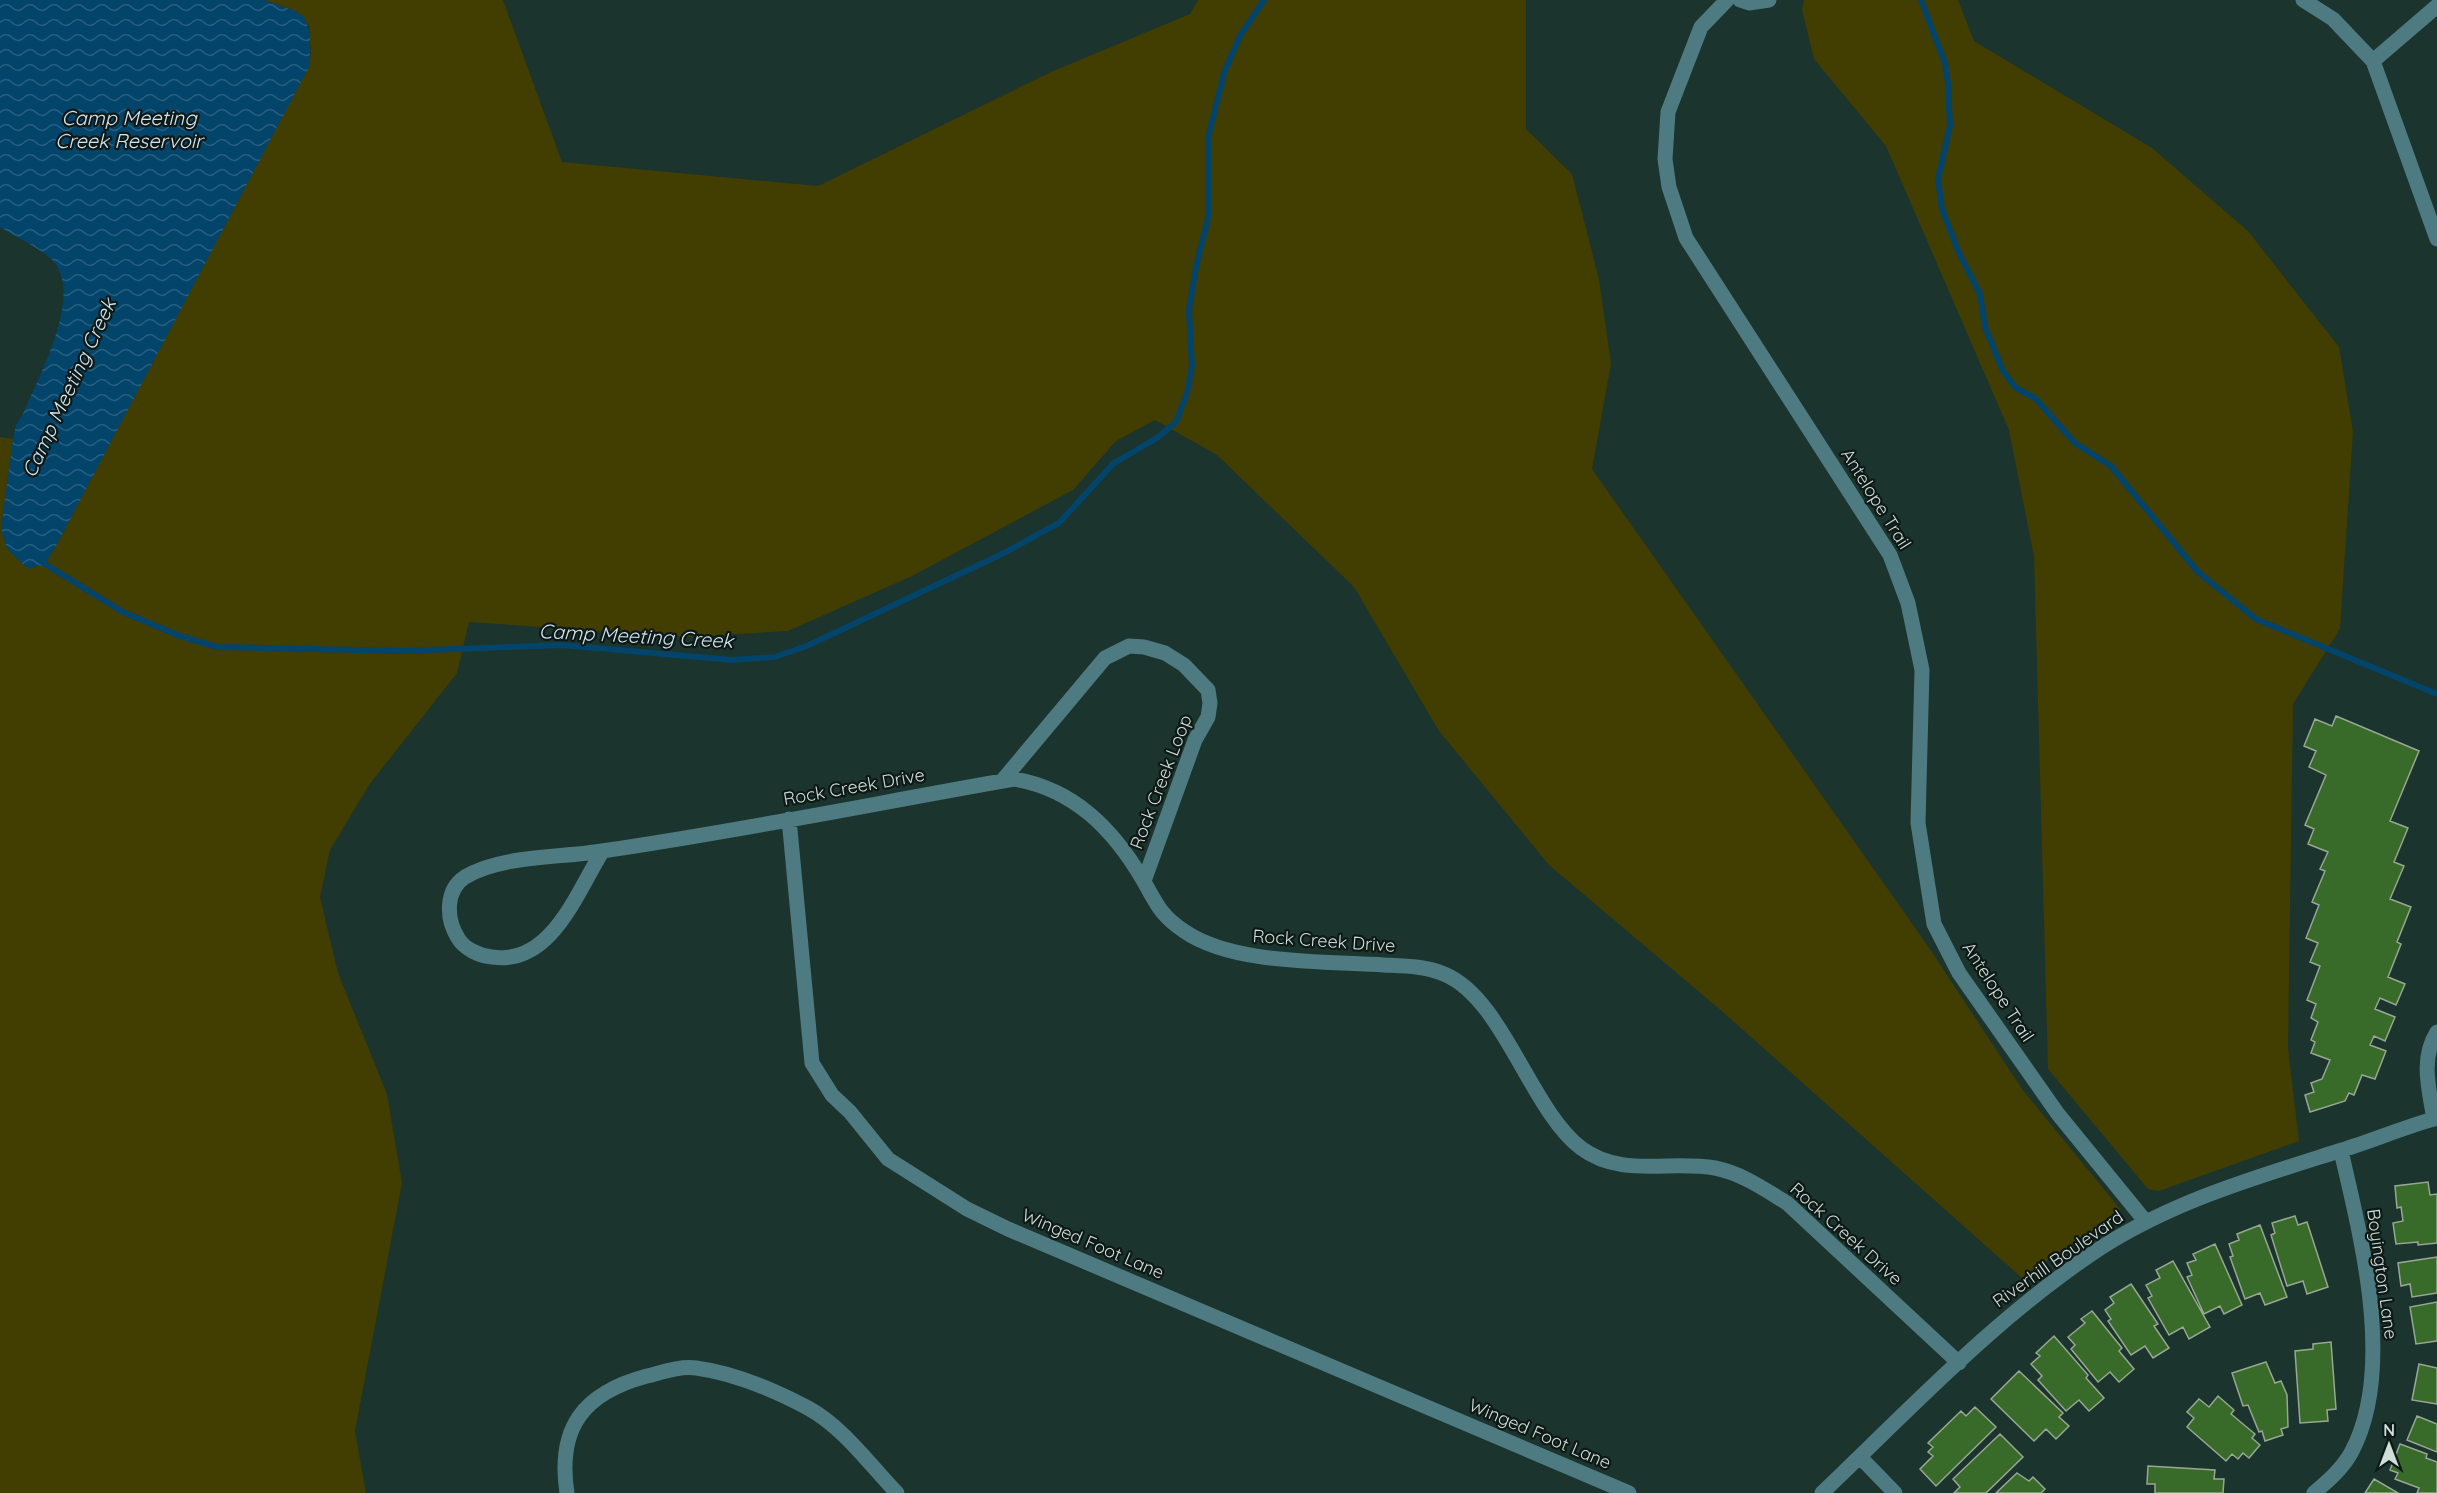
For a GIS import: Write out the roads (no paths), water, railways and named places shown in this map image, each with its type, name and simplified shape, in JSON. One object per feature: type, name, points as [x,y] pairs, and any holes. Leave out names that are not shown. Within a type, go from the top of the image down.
[{"type":"street","name":"Antelope Trail","points":[[1727,0],[1701,27],[1668,112],[1665,159],[1669,187],[1686,238],[1890,555],[1904,594],[1922,670],[1918,823],[1934,924],[1959,973],[2058,1114],[2146,1222]]},
{"type":"street","points":[[1740,0],[1749,3],[1769,0]]},
{"type":"street","points":[[2304,0],[2333,19],[2373,61],[2437,239]]},
{"type":"street","points":[[2373,61],[2437,6]]},
{"type":"street","name":"Rock Creek Loop","points":[[1002,781],[1105,658],[1129,646],[1144,647],[1165,653],[1184,665],[1208,690],[1210,703],[1208,717],[1195,740],[1144,881]]},
{"type":"street","name":"Rock Creek Drive","points":[[602,852],[556,928],[536,948],[522,955],[496,958],[473,951],[458,940],[451,923],[450,900],[457,884],[466,876],[505,863],[602,852],[1014,779],[1034,783],[1063,795],[1090,812],[1106,827],[1144,881],[1156,907],[1183,931],[1205,943],[1241,954],[1428,968],[1447,975],[1465,986],[1481,1004],[1556,1120],[1579,1147],[1600,1160],[1624,1166],[1713,1168],[1733,1173],[1757,1184],[1787,1203],[1959,1363]]},
{"type":"street","name":"Winged Foot Lane","points":[[789,819],[812,1063],[832,1095],[850,1112],[888,1159],[967,1209],[1008,1229],[1629,1493]]},
{"type":"street","points":[[2436,1118],[2426,1061],[2429,1044],[2437,1032]]},
{"type":"street","name":"Riverhill Boulevard","points":[[1822,1493],[1959,1363],[2048,1286],[2103,1247],[2146,1222],[2270,1172],[2341,1151],[2436,1118]]},
{"type":"street","name":"Boyington Lane","points":[[2314,1493],[2338,1472],[2351,1454],[2360,1433],[2372,1383],[2374,1353],[2370,1309],[2341,1151]]},
{"type":"street","points":[[567,1493],[564,1457],[569,1432],[584,1410],[608,1391],[627,1382],[671,1370],[694,1368],[764,1387],[810,1409],[831,1425],[897,1493]]},
{"type":"street","points":[[1860,1457],[1895,1493]]},
{"type":"water","name":"Camp Meeting Creek Reservoir","points":[[0,0],[264,0],[296,11],[305,18],[310,35],[310,65],[56,546],[45,564],[28,569],[7,549],[1,529],[16,425],[23,414],[55,338],[61,316],[63,295],[62,277],[54,262],[36,248],[0,227]]},
{"type":"waterway","name":"Camp Meeting Creek","points":[[43,558],[45,564],[123,612],[180,636],[217,647],[403,651],[562,645],[732,660],[775,657],[809,645],[1004,553],[1059,523],[1114,463],[1157,438],[1176,422],[1187,393],[1192,366],[1189,310],[1196,267],[1208,218],[1208,138],[1224,73],[1240,36],[1264,0]]},
{"type":"waterway","name":"Camp Meeting Creek","points":[[1921,0],[1945,63],[1948,83],[1950,126],[1938,179],[1942,209],[1959,253],[1980,294],[1985,327],[2003,371],[2016,388],[2035,398],[2075,443],[2111,466],[2198,572],[2256,619],[2437,694]]}]
